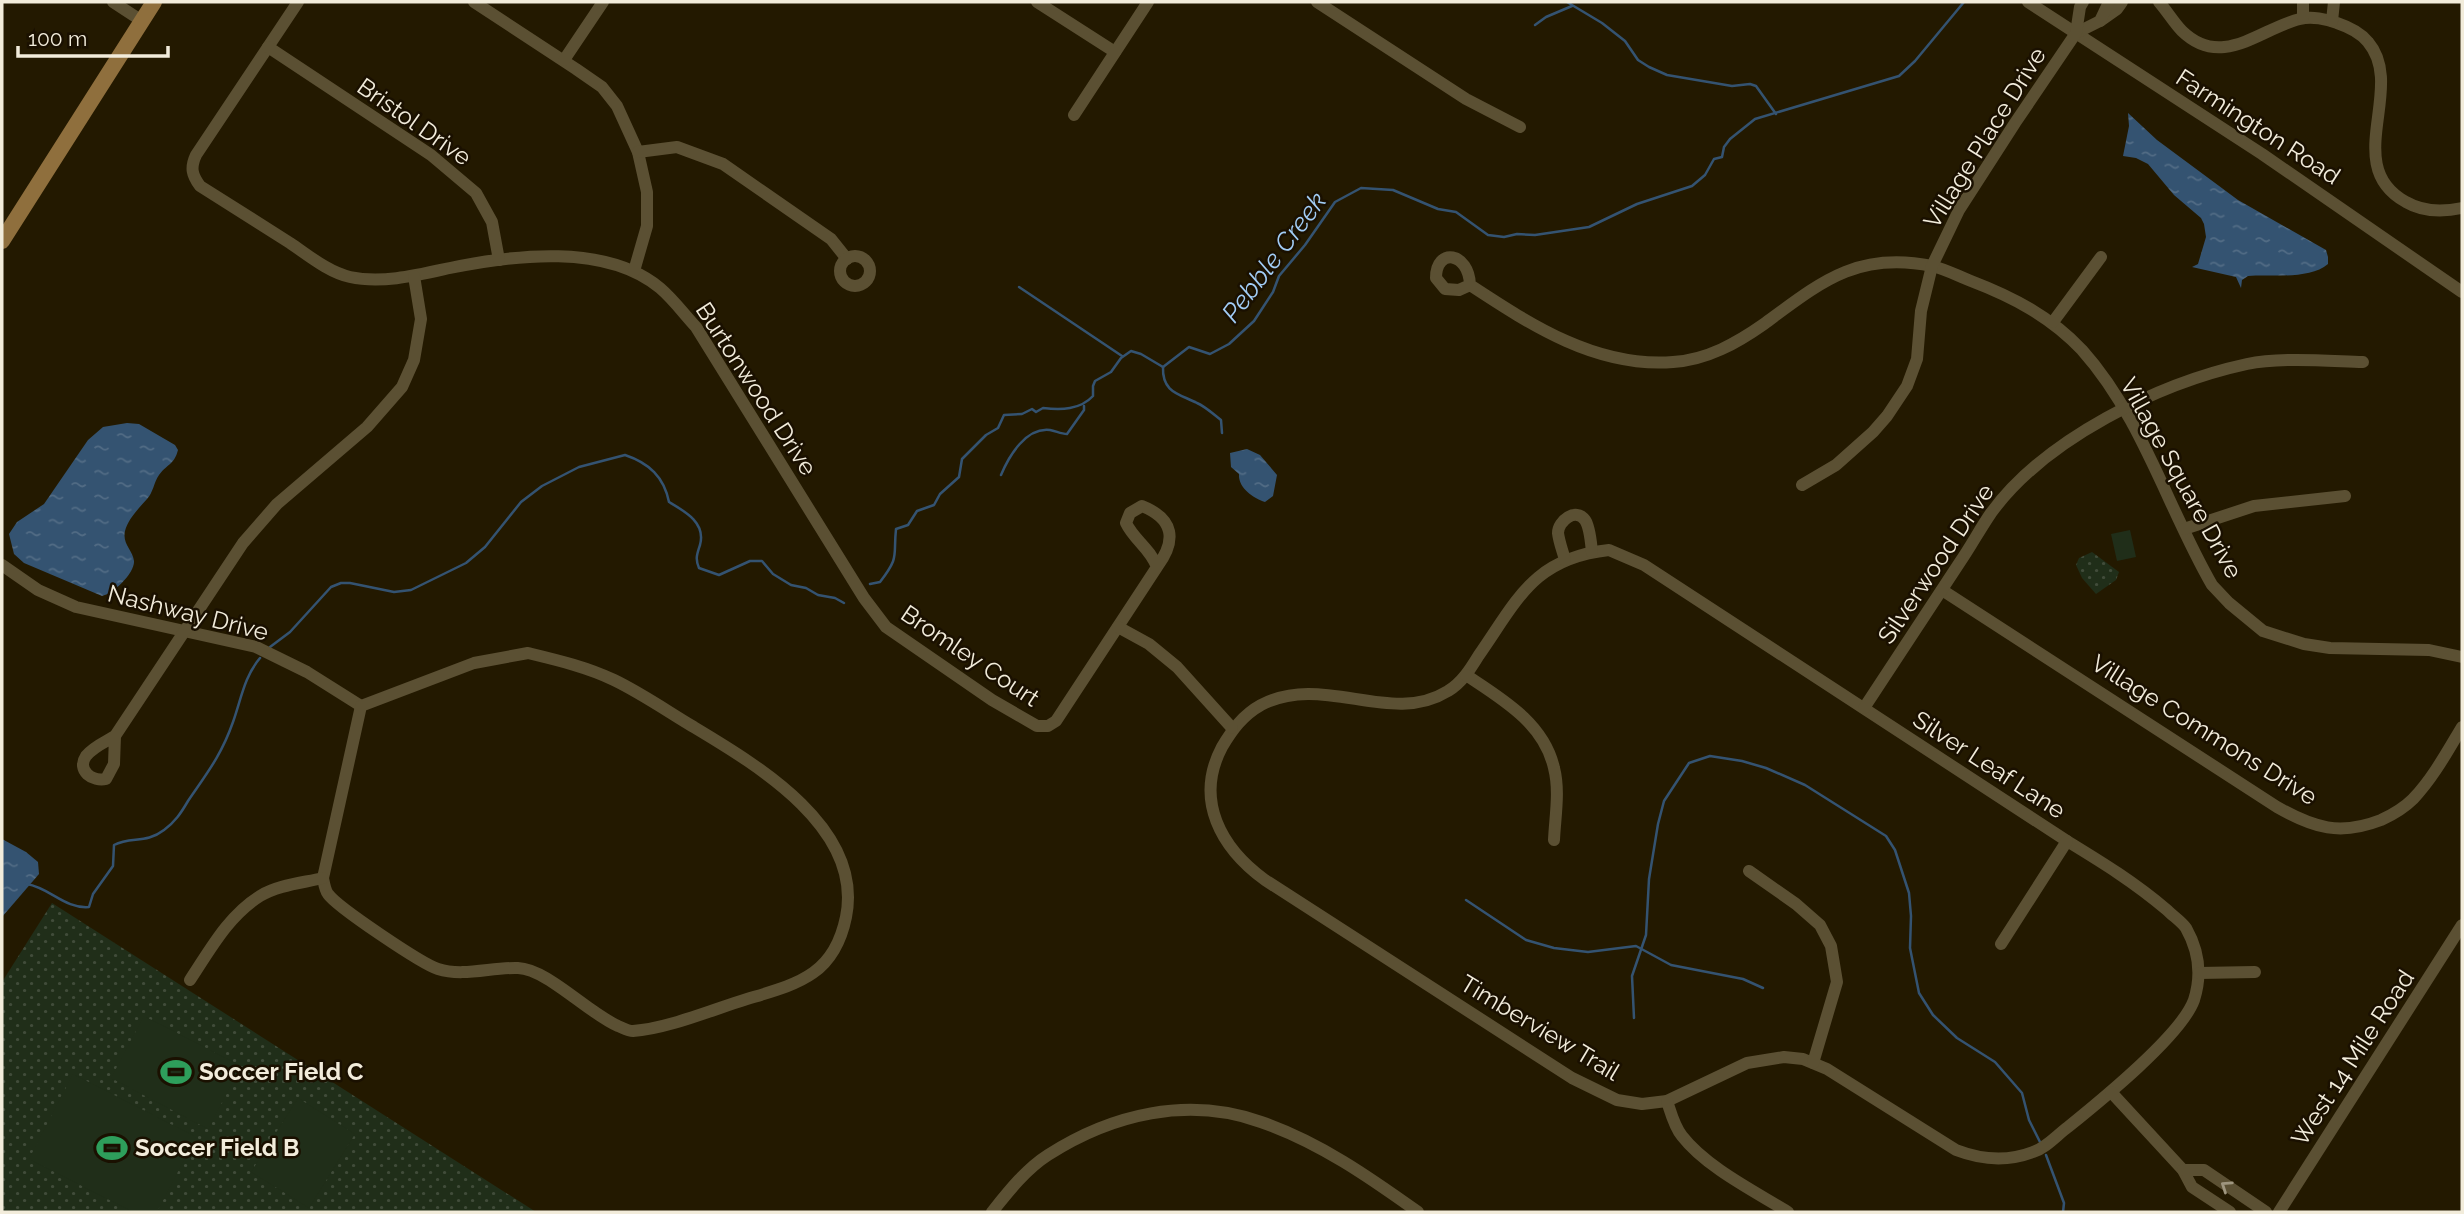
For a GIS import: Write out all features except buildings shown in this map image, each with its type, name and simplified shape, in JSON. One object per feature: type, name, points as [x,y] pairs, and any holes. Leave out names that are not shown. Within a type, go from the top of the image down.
[{"type":"main road","points":[[2,241],[142,21],[149,3]]},
{"type":"street","points":[[113,2],[142,21]]},
{"type":"street","points":[[268,47],[298,2]]},
{"type":"street","points":[[474,2],[565,60],[602,87],[617,106],[638,152],[646,192],[647,226],[634,271]]},
{"type":"street","points":[[565,60],[603,2]]},
{"type":"street","points":[[1037,2],[1115,52]]},
{"type":"street","points":[[1074,115],[1147,2]]},
{"type":"street","points":[[1317,2],[1466,99],[1520,127]]},
{"type":"street","name":"Farmington Road","points":[[2028,2],[2285,170],[2462,292]]},
{"type":"street","points":[[2076,33],[2083,2]]},
{"type":"street","points":[[2100,21],[2109,2]]},
{"type":"street","points":[[2076,33],[2100,21],[2122,2]]},
{"type":"street","points":[[2160,2],[2183,32],[2205,44],[2218,47],[2234,46],[2303,18],[2332,21],[2360,34],[2376,53],[2381,68],[2374,148],[2376,163],[2390,190],[2415,207],[2441,211],[2462,208]]},
{"type":"street","points":[[2303,2],[2303,18]]},
{"type":"street","points":[[2332,21],[2334,2]]},
{"type":"street","name":"Village Place Drive","points":[[1801,485],[1836,466],[1888,416],[1906,386],[1917,359],[1922,311],[1932,266],[1959,210],[2076,33]]},
{"type":"street","name":"Burtonwood Drive","points":[[268,47],[191,165],[193,177],[200,186],[348,277],[373,279],[414,276],[485,261],[568,256],[616,264],[634,271],[660,288],[696,327],[859,590]]},
{"type":"street","name":"Bristol Drive","points":[[268,47],[431,155],[476,192],[492,222],[499,260]]},
{"type":"street","points":[[638,152],[677,147],[723,164],[831,239],[847,259]]},
{"type":"street","points":[[2053,322],[2101,257]]},
{"type":"street","name":"Village Square Drive","points":[[1470,285],[1518,316],[1573,346],[1624,359],[1672,363],[1711,354],[1732,345],[1803,295],[1845,270],[1899,261],[1932,266],[2000,292],[2053,322],[2083,352],[2123,409],[2213,585],[2229,603],[2263,631],[2304,644],[2330,648],[2429,650],[2462,657]]},
{"type":"street","points":[[115,736],[243,543],[277,504],[367,427],[402,387],[414,360],[421,319],[414,276]]},
{"type":"street","name":"Silverwood Drive","points":[[1864,708],[1992,512],[2024,476],[2070,439],[2123,409],[2188,382],[2249,364],[2310,360],[2363,362]]},
{"type":"street","points":[[2184,529],[2254,506],[2345,496]]},
{"type":"street","name":"Bromley Court","points":[[859,590],[886,627],[992,700],[1042,727],[1056,720],[1118,627],[1157,567],[1168,550],[1170,533],[1162,516],[1142,506],[1130,513],[1126,523],[1132,535],[1145,545],[1157,567]]},
{"type":"street","points":[[1565,560],[1558,533],[1564,520],[1570,516],[1581,516],[1586,521],[1592,552]]},
{"type":"street","name":"Silver Leaf Lane","points":[[1233,728],[1262,705],[1303,694],[1324,693],[1397,705],[1431,700],[1450,690],[1466,675],[1526,586],[1565,560],[1609,550],[1644,565],[2138,885],[2185,927],[2199,962],[2199,973]]},
{"type":"street","name":"Nashway Drive","points":[[2,565],[38,590],[76,607],[185,629],[256,647],[307,672],[361,706]]},
{"type":"street","name":"Village Commons Drive","points":[[1942,590],[2277,807],[2317,826],[2340,830],[2362,827],[2390,816],[2412,801],[2439,765],[2462,727]]},
{"type":"street","points":[[1118,627],[1149,645],[1177,667],[1233,728]]},
{"type":"street","points":[[528,653],[569,662],[614,680],[736,753],[790,793],[811,814],[829,838],[847,873],[849,901],[843,931],[830,956],[810,978],[677,1021],[631,1031],[604,1020],[537,973],[520,968],[461,972],[437,969],[345,909],[328,893],[323,878],[361,706],[474,663],[528,653]]},
{"type":"street","points":[[1466,675],[1511,706],[1539,732],[1554,768],[1554,840]]},
{"type":"street","name":"Timberview Trail","points":[[1233,728],[1220,752],[1212,775],[1210,793],[1219,830],[1243,863],[1265,880],[1572,1078],[1617,1100],[1642,1104],[1667,1101],[1747,1063],[1784,1057],[1803,1059],[1827,1069],[1956,1150],[1975,1157],[2006,1160],[2036,1151],[2111,1091]]},
{"type":"street","points":[[2001,944],[2067,841]]},
{"type":"street","points":[[1749,871],[1796,904],[1820,925],[1832,946],[1837,982],[1813,1063]]},
{"type":"street","points":[[191,980],[225,926],[260,896],[323,878]]},
{"type":"street","name":"West 14 Mile Road","points":[[2279,1212],[2462,925]]},
{"type":"street","points":[[2230,1212],[2192,1187],[2183,1170],[2111,1091],[2169,1036],[2193,1002],[2199,973],[2255,972]]},
{"type":"street","points":[[1667,1101],[1683,1137],[1727,1174],[1788,1212]]},
{"type":"street","points":[[992,1212],[1010,1190],[1046,1156],[1103,1125],[1162,1110],[1203,1110],[1260,1121],[1357,1168],[1418,1212]]},
{"type":"street","points":[[2183,1170],[2204,1170],[2266,1212]]},
{"type":"green space","points":[[2130,530],[2136,557],[2117,561],[2111,534]]},
{"type":"green space","points":[[2092,552],[2119,572],[2116,580],[2096,594],[2082,578],[2076,565],[2079,558]]},
{"type":"green space","points":[[52,903],[536,1212],[2,1212],[2,982]]},
{"type":"green space","name":"Soccer Field C","points":[[144,1016],[241,1066],[208,1129],[111,1078]]},
{"type":"green space","name":"Soccer Field B","points":[[73,1074],[196,1137],[157,1212],[133,1212],[29,1159]]},
{"type":"green space","points":[[298,1098],[355,1134],[309,1208],[251,1172]]},
{"type":"water","points":[[2128,113],[2157,140],[2238,200],[2326,250],[2328,264],[2301,274],[2248,276],[2242,280],[2241,288],[2236,277],[2192,267],[2198,264],[2206,237],[2204,224],[2201,218],[2174,195],[2148,164],[2123,156],[2129,126]]},
{"type":"water","points":[[139,424],[175,445],[178,450],[175,459],[159,475],[149,497],[126,527],[125,540],[134,561],[131,571],[117,587],[102,596],[24,563],[14,554],[9,534],[17,522],[44,504],[88,440],[103,427]]},
{"type":"water","points":[[1247,449],[1260,455],[1277,475],[1273,496],[1265,502],[1247,492],[1241,484],[1239,474],[1231,467],[1230,453]]},
{"type":"water","points":[[2,839],[38,862],[39,874],[2,917]]},
{"type":"waterway","points":[[1567,2],[1602,23],[1625,41],[1638,60],[1649,67],[1667,75],[1732,86],[1756,86],[1776,114]]},
{"type":"waterway","name":"Pebble Creek","points":[[1163,367],[1189,347],[1210,354],[1229,344],[1254,321],[1273,292],[1279,276],[1335,202],[1361,188],[1393,190],[1438,209],[1456,212],[1488,235],[1535,235],[1589,227],[1637,204],[1692,186],[1705,175],[1714,159],[1722,157],[1724,147],[1730,139],[1755,119],[1899,76],[1915,61],[1964,2]]},
{"type":"waterway","points":[[1535,25],[1572,6]]},
{"type":"waterway","points":[[1019,287],[1122,356]]},
{"type":"waterway","name":"Pebble Creek","points":[[870,584],[880,582],[891,567],[896,529],[908,525],[917,511],[934,505],[940,494],[959,477],[962,459],[986,435],[998,428],[1004,415],[1022,414],[1032,409],[1036,412],[1043,408],[1070,408],[1088,401],[1093,396],[1095,381],[1111,372],[1121,358],[1131,351],[1163,367]]},
{"type":"waterway","points":[[1163,367],[1163,376],[1169,387],[1179,395],[1203,406],[1221,420],[1222,433]]},
{"type":"waterway","points":[[1001,475],[1014,452],[1026,438],[1041,430],[1067,434],[1084,406]]},
{"type":"waterway","name":"Pebble Creek","points":[[270,647],[290,632],[331,587],[350,583],[394,592],[411,590],[466,563],[485,547],[521,502],[542,486],[579,467],[625,455],[654,472],[663,485],[669,502],[688,514],[697,524],[701,537],[697,556],[699,568],[719,575],[750,561],[762,561],[773,574],[791,585],[844,603]]},
{"type":"waterway","name":"Pebble Creek","points":[[27,884],[72,905],[89,907],[93,894],[113,866],[114,845],[157,834],[180,813],[224,745],[247,681],[260,658]]},
{"type":"waterway","points":[[1634,1018],[1632,976],[1646,935],[1649,879],[1664,801],[1689,763],[1710,756],[1766,768],[1805,785],[1886,836],[1895,850],[1909,893],[1910,948],[1919,993],[1933,1015],[1957,1038],[1995,1062],[2022,1093],[2029,1120],[2040,1142]]},
{"type":"waterway","points":[[1466,900],[1526,940],[1554,948],[1588,952],[1636,946],[1671,965],[1743,979],[1763,988]]},
{"type":"waterway","points":[[2046,1155],[2064,1203],[2063,1212]]},
{"type":"place","name":"Soccer Field C","points":[[176,1072]]},
{"type":"place","name":"Soccer Field B","points":[[112,1148]]}]
